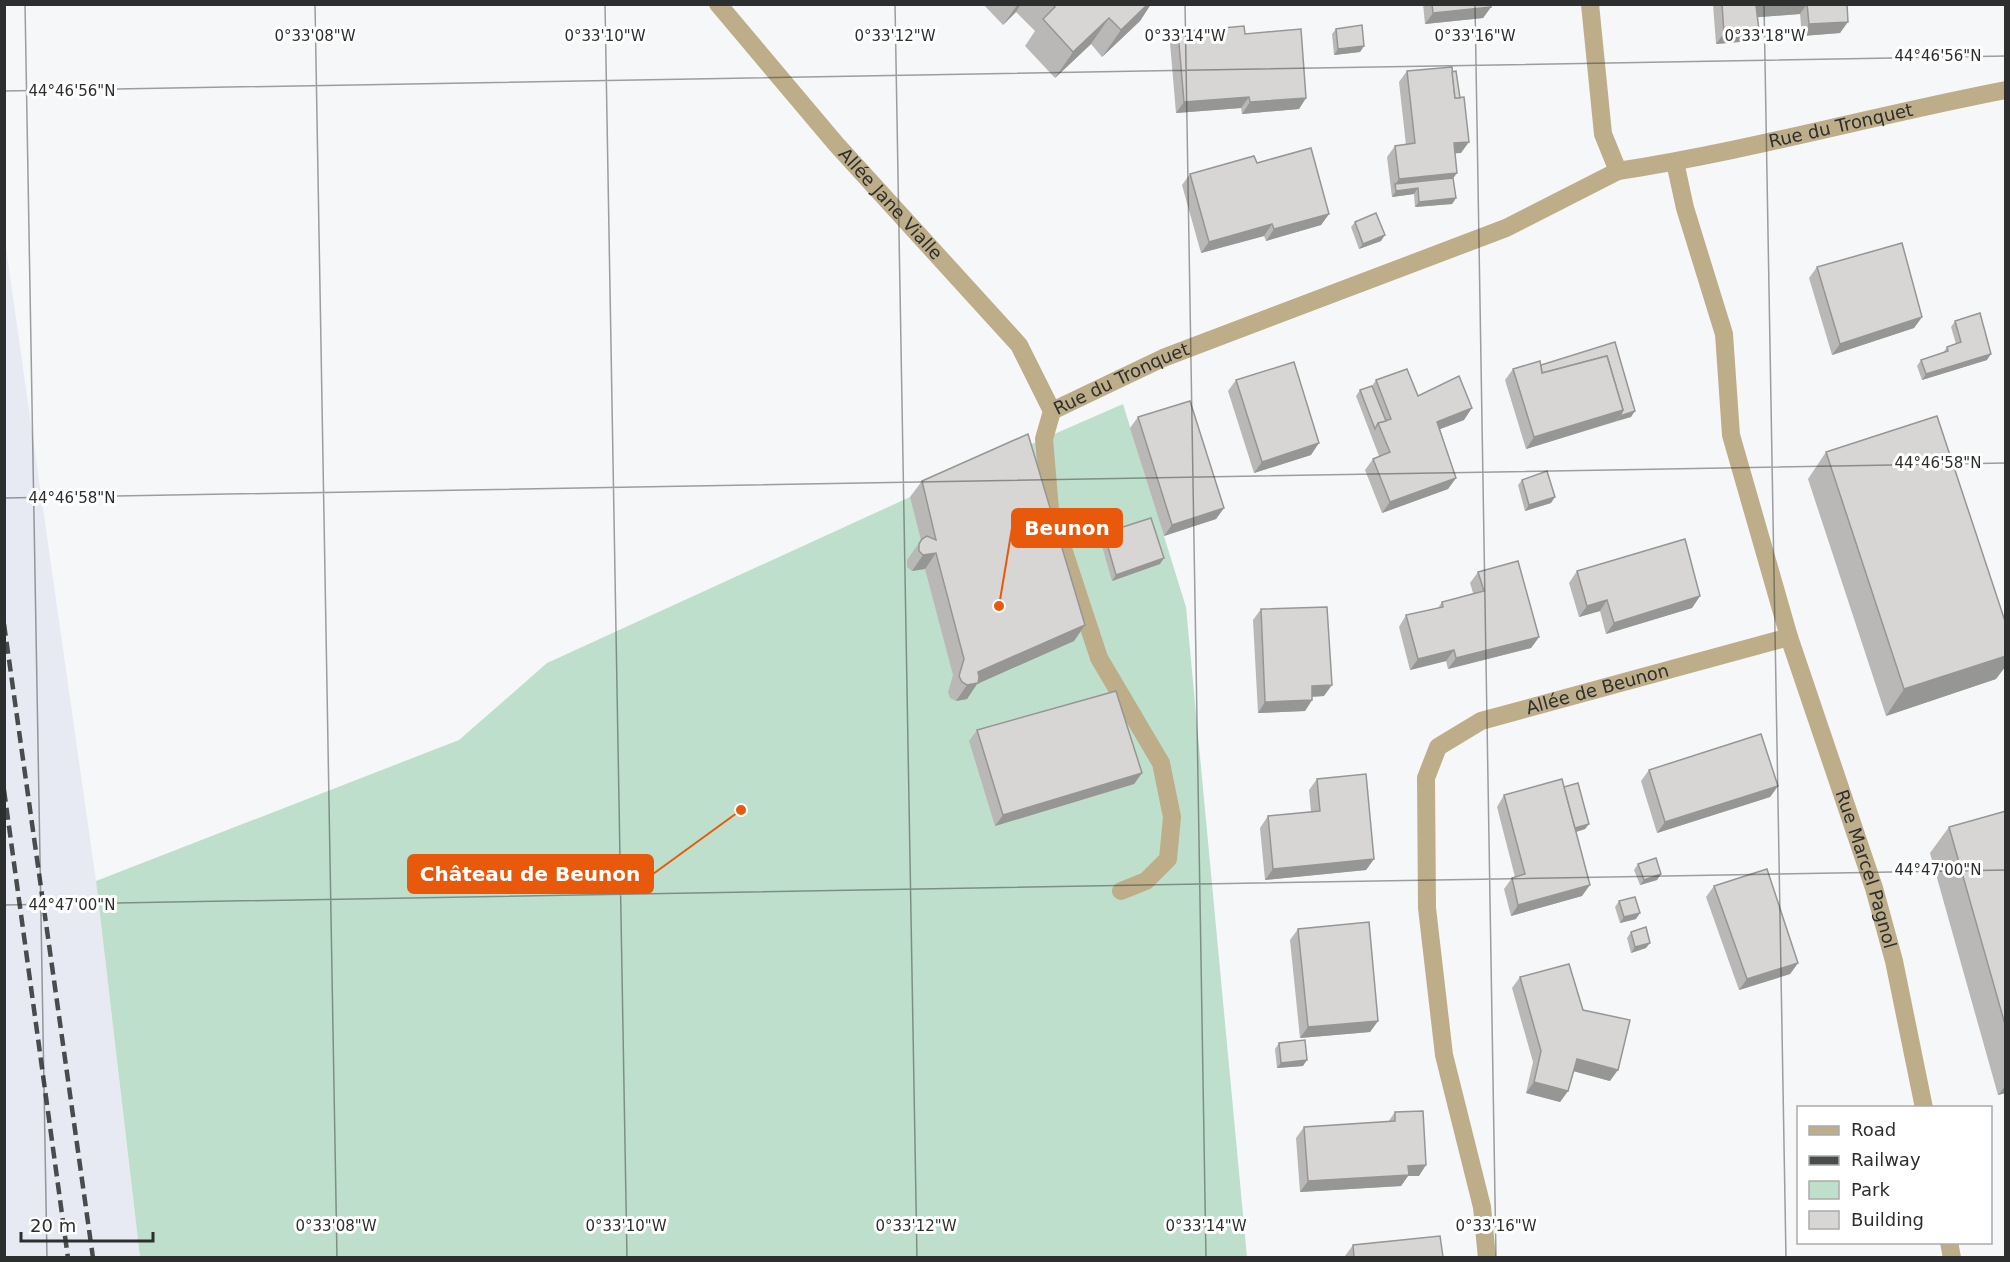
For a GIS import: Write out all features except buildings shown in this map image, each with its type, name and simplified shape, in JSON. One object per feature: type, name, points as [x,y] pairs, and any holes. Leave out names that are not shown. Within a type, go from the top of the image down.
[{"type":"street","name":"Allée Jane Vialle","points":[[718,4],[836,144],[1019,345],[1052,411]]},
{"type":"street","points":[[1590,4],[1603,134],[1618,171],[1675,162],[1685,208],[1724,334],[1731,435],[1788,638]]},
{"type":"street","name":"Rue du Tronquet","points":[[1675,162],[1931,104],[2006,90]]},
{"type":"street","name":"Rue du Tronquet","points":[[1121,891],[1146,881],[1168,859],[1172,818],[1161,763],[1099,657],[1050,509],[1044,439],[1052,411],[1163,358],[1506,228],[1618,171]]},
{"type":"street","name":"Rue Marcel Pagnol","points":[[1788,638],[1874,888],[1894,961],[1924,1106]]},
{"type":"street","name":"Allée de Beunon","points":[[1487,1257],[1482,1207],[1444,1055],[1427,908],[1426,778],[1438,747],[1480,721],[1788,638]]},
{"type":"shaded area","points":[[4,234],[96,881],[140,1257],[5,1257]]},
{"type":"green space","points":[[1123,404],[1186,607],[1247,1257],[140,1257],[96,881],[459,740],[547,663],[910,497]]},
{"type":"railway","points":[[4,624],[93,1258]]},
{"type":"railway","points":[[4,790],[68,1258]]},
{"type":"place","name":"Beunon","points":[[999,606]]},
{"type":"place","name":"Château de Beunon","points":[[741,810]]}]
